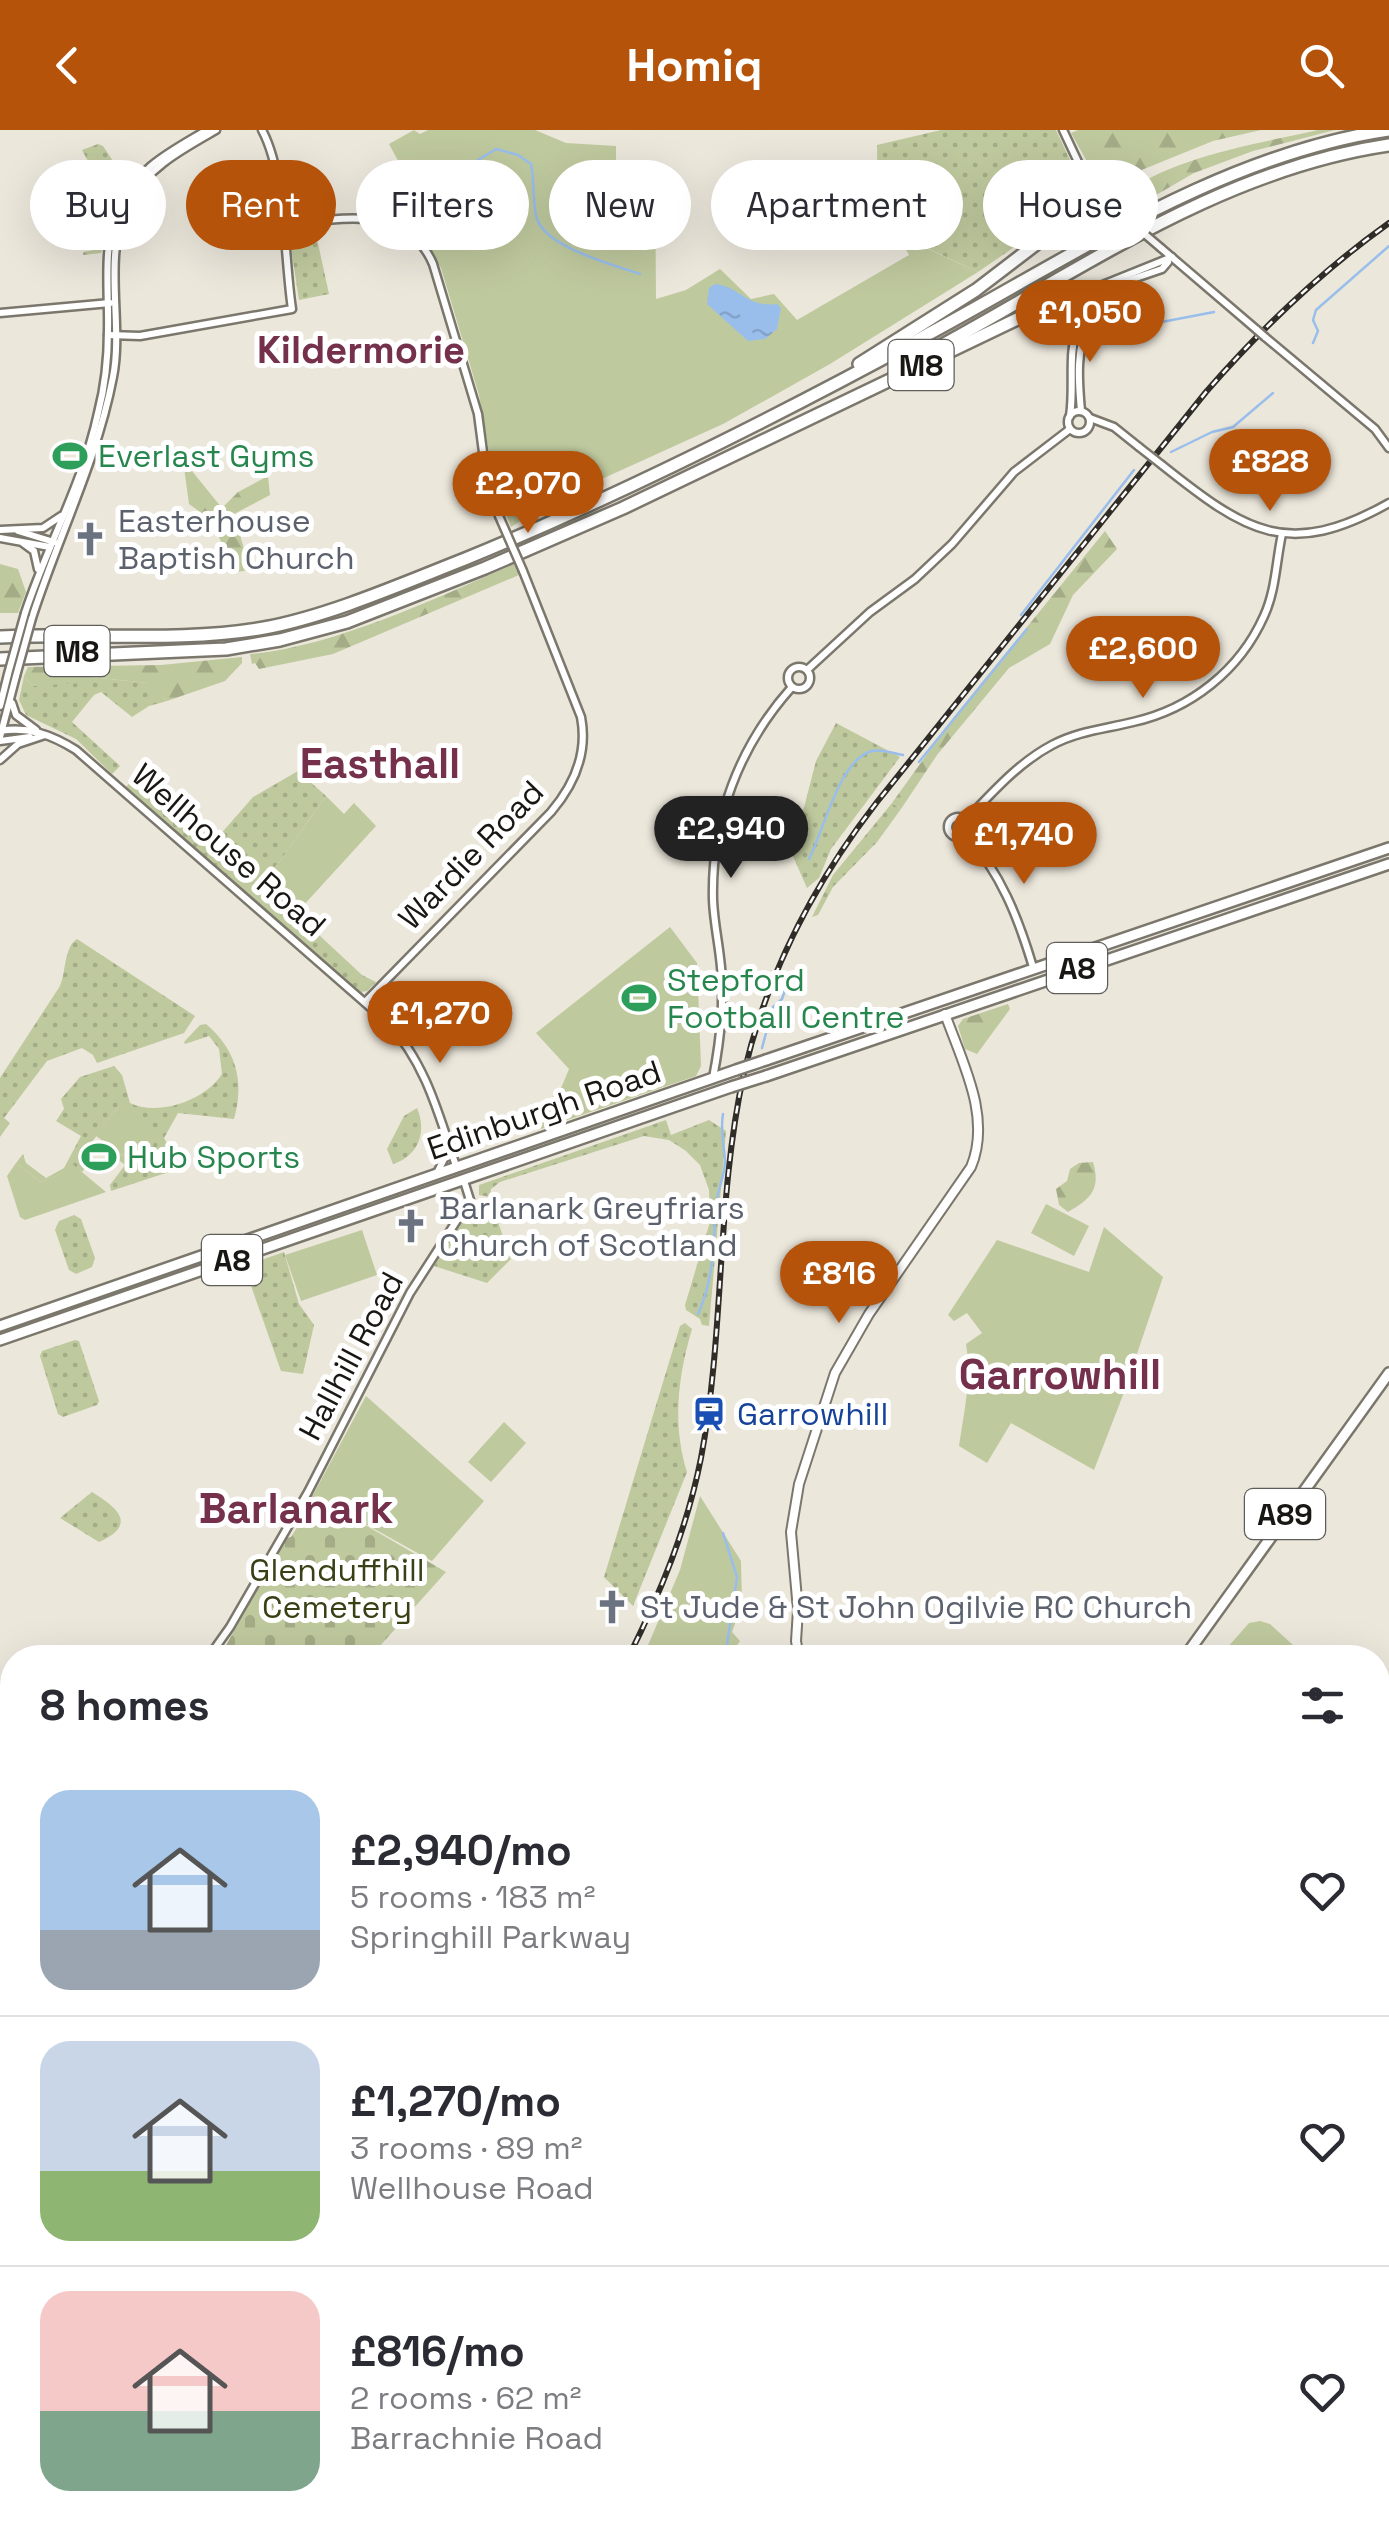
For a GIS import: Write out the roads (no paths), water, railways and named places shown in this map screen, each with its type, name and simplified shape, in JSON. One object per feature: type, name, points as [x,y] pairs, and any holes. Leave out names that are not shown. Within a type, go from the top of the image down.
[{"type":"highway","name":"M8","points":[[0,634],[192,636],[267,628],[380,593],[522,535],[766,422],[1186,196],[1308,147],[1389,130]]},
{"type":"highway","name":"M8","points":[[773,436],[1192,207],[1315,160],[1389,145]]},
{"type":"highway","points":[[766,422],[957,303],[1027,250]]},
{"type":"highway","name":"M8","points":[[0,651],[214,650],[280,640],[382,610],[594,520],[1034,311],[1052,307],[1072,315]]},
{"type":"highway","points":[[0,659],[154,653]]},
{"type":"main road","name":"Edinburgh Road","points":[[0,1326],[1389,848]]},
{"type":"main road","name":"Edinburgh Road","points":[[0,1340],[1038,981],[1389,864]]},
{"type":"main road","points":[[1256,892],[1260,906]]},
{"type":"main road","name":"A8","points":[[1034,968],[1038,981]]},
{"type":"main road","points":[[797,1645],[792,1532],[799,1484],[836,1372],[869,1314],[971,1168],[979,1148],[978,1115],[941,1002]]},
{"type":"main road","points":[[714,1078],[716,1092]]},
{"type":"main road","points":[[538,1138],[543,1153]]},
{"type":"main road","points":[[456,1166],[464,1180]]},
{"type":"main road","name":"A89","points":[[1193,1645],[1389,1373]]},
{"type":"street","points":[[36,580],[99,432],[114,375],[118,335],[109,241],[124,197],[155,160],[207,130]]},
{"type":"street","points":[[28,616],[98,415],[118,236],[128,205],[156,167],[216,130]]},
{"type":"street","points":[[262,130],[272,160]]},
{"type":"street","points":[[1063,130],[1077,160]]},
{"type":"street","name":"Wardie Road","points":[[336,221],[376,218],[403,228],[424,248],[433,264],[478,414],[486,475],[580,717],[583,739],[575,776],[551,812],[365,1002]]},
{"type":"street","points":[[1158,245],[1375,429],[1389,448]]},
{"type":"street","points":[[108,336],[140,336],[292,308],[285,250]]},
{"type":"street","points":[[1070,429],[1076,332],[1070,301],[1172,257]]},
{"type":"street","points":[[1081,411],[1079,351],[1094,306],[1104,291],[1162,269],[1172,257]]},
{"type":"street","points":[[1080,294],[1091,298],[1094,306]]},
{"type":"street","points":[[0,313],[112,303]]},
{"type":"street","points":[[1072,315],[1082,319],[1090,316]]},
{"type":"street","points":[[1070,416],[1081,411]]},
{"type":"street","points":[[1081,411],[1114,427],[1219,509],[1268,532],[1312,533],[1351,524],[1389,503]]},
{"type":"street","points":[[1070,429],[1083,433],[1089,429],[1090,418]]},
{"type":"street","points":[[807,670],[870,612],[915,580],[1014,472],[1070,429]]},
{"type":"street","points":[[0,530],[43,528],[62,516]]},
{"type":"street","points":[[12,530],[53,545]]},
{"type":"street","points":[[966,820],[1010,776],[1051,746],[1088,730],[1161,715],[1207,689],[1238,659],[1260,624],[1275,580],[1282,534]]},
{"type":"street","points":[[0,538],[53,545]]},
{"type":"street","points":[[0,706],[12,675],[38,568],[34,551],[17,539]]},
{"type":"street","points":[[792,670],[807,670],[807,686],[798,690],[792,687],[788,677],[792,670]]},
{"type":"street","points":[[12,675],[12,706],[16,715],[46,735]]},
{"type":"street","points":[[714,1078],[722,986],[713,902],[720,822],[753,736],[792,687]]},
{"type":"street","points":[[0,735],[13,690]]},
{"type":"street","name":"Wellhouse Road","points":[[0,735],[22,728],[76,750],[365,1002],[403,1040],[424,1074],[456,1166]]},
{"type":"street","points":[[0,760],[18,744],[46,735]]},
{"type":"street","points":[[954,818],[966,820],[966,834],[957,837],[948,828],[954,818]]},
{"type":"street","points":[[966,834],[1002,882],[1034,968]]},
{"type":"street","points":[[436,1173],[450,1147]]},
{"type":"street","name":"Hallhill Road","points":[[217,1645],[298,1510],[410,1292],[470,1200],[464,1180]]},
{"type":"water","points":[[715,284],[758,303],[777,304],[781,308],[777,329],[765,339],[748,341],[707,304],[709,288]]},
{"type":"waterway","points":[[478,160],[496,149],[525,160]]},
{"type":"waterway","points":[[529,163],[535,213],[543,229],[582,254],[640,274]]},
{"type":"waterway","points":[[1313,343],[1318,331],[1313,320],[1316,310],[1389,246]]},
{"type":"waterway","points":[[1101,312],[1112,314],[1125,329],[1214,312]]},
{"type":"waterway","points":[[1171,452],[1212,432],[1233,427],[1273,393]]},
{"type":"waterway","points":[[1021,615],[1134,470]]},
{"type":"waterway","points":[[919,762],[1027,629]]},
{"type":"waterway","points":[[809,859],[833,798],[850,768],[872,751],[903,755]]},
{"type":"waterway","points":[[762,1048],[773,1007],[782,999],[788,981]]},
{"type":"waterway","points":[[698,1314],[711,1271],[717,1199],[725,1166],[723,1114]]},
{"type":"waterway","points":[[723,1533],[737,1577],[727,1645]]},
{"type":"railway","points":[[634,1645],[671,1561],[701,1458],[714,1362],[735,1121],[754,1036],[796,930],[833,864],[877,802],[1206,392],[1292,302],[1389,223]]},
{"type":"place","name":"Everlast Gyms","points":[[70,456]]},
{"type":"place","name":"Easterhouse Baptish Church","points":[[90,539]]},
{"type":"place","name":"Stepford Football Centre","points":[[639,998]]},
{"type":"place","name":"Hub Sports","points":[[99,1157]]},
{"type":"place","name":"Barlanark Greyfriars Church of Scotland","points":[[411,1226]]},
{"type":"place","name":"Garrowhill","points":[[709,1414]]},
{"type":"place","name":"St Jude & St John Ogilvie RC Church","points":[[612,1607]]},
{"type":"district","name":"Kildermorie","points":[[361,350]]},
{"type":"district","name":"Easthall","points":[[380,763]]},
{"type":"district","name":"Garrowhill","points":[[1060,1374]]},
{"type":"district","name":"Barlanark","points":[[296,1508]]},
{"type":"park label","name":"Glenduffhill Cemetery","points":[[337,1588]]}]
